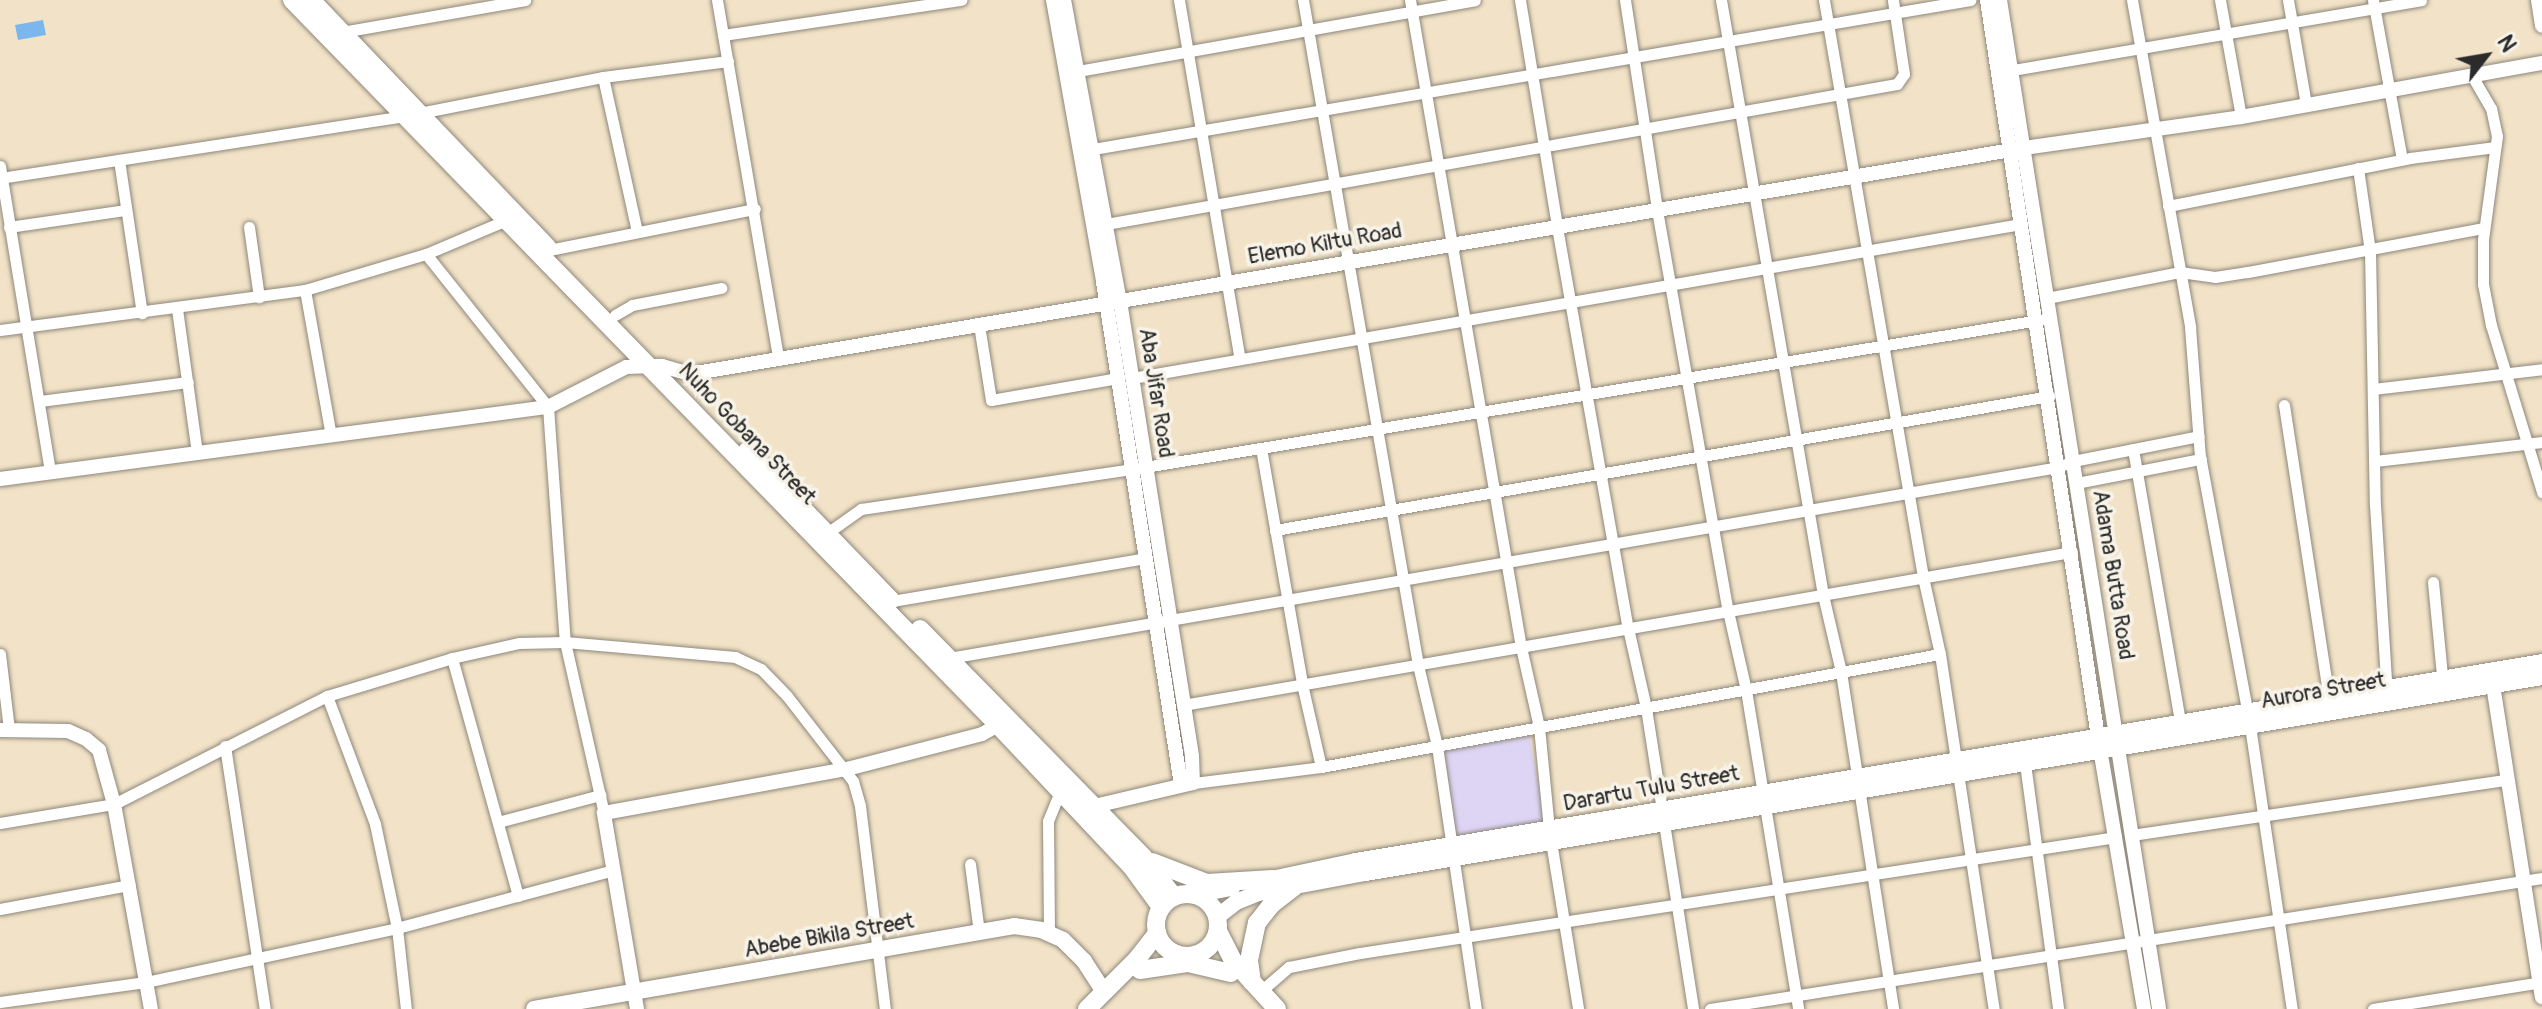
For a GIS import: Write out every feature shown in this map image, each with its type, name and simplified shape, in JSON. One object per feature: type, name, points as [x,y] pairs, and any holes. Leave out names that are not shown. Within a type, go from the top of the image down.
[{"type":"main road","name":"Nuho Gobana Street","points":[[292,0],[412,114],[1004,722],[1141,867]]},
{"type":"main road","name":"Nuho Gobana Street","points":[[311,0],[504,221],[615,315],[655,366]]},
{"type":"main road","name":"Nuho Gobana Street","points":[[822,537],[949,658],[1004,722]]},
{"type":"main road","name":"Aurora Street","points":[[2109,744],[2491,678],[2542,662]]},
{"type":"main road","name":"Aurora Street","points":[[2491,678],[2542,677]]},
{"type":"main road","name":"Darartu Tulu Street","points":[[1195,895],[1273,879],[1452,853],[2109,744]]},
{"type":"main road","name":"Nuho Gobana Street","points":[[1064,785],[1095,806],[1168,902]]},
{"type":"main road","name":"Darartu Tulu Street","points":[[1217,924],[1236,902],[1258,893],[1452,853]]},
{"type":"main road","points":[[1138,966],[1148,913],[1141,867],[1207,883],[1273,879]]},
{"type":"main road","points":[[1259,994],[1249,960],[1257,923],[1271,905],[1294,887]]},
{"type":"main road","points":[[1172,953],[1157,933],[1156,920],[1168,902],[1195,895],[1209,903],[1226,951],[1259,994]]},
{"type":"main road","points":[[1138,966],[1161,955],[1172,953],[1185,957],[1198,954],[1214,941],[1217,924]]},
{"type":"main road","name":"Abebe Bikila Street","points":[[534,1009],[636,1001],[876,950],[1014,926],[1049,933],[1063,940],[1084,961],[1096,1005]]},
{"type":"main road","points":[[1096,1005],[1138,966],[1157,933]]},
{"type":"main road","points":[[1198,954],[1231,973],[1277,1009]]},
{"type":"main road","points":[[1138,966],[1188,963],[1231,973]]},
{"type":"street","points":[[342,32],[480,4],[525,0]]},
{"type":"street","points":[[717,0],[778,356]]},
{"type":"street","points":[[723,35],[961,0]]},
{"type":"street","name":"Aba Jifar Road","points":[[1053,0],[1113,302],[1187,784]]},
{"type":"street","name":"Aba Jifar Road","points":[[1064,0],[1106,224],[1113,302]]},
{"type":"street","points":[[1179,0],[1240,359]]},
{"type":"street","points":[[1303,0],[1418,665],[1437,746],[1476,1009]]},
{"type":"street","points":[[1078,71],[1308,30],[1411,6],[1475,0]]},
{"type":"street","points":[[1520,0],[1600,474],[1646,708],[1693,1009]]},
{"type":"street","points":[[1625,0],[1657,210],[1728,611],[1746,690],[1798,1009]]},
{"type":"street","points":[[1721,0],[1823,595],[1841,672],[1893,1009]]},
{"type":"street","points":[[1824,0],[1895,423],[1940,654],[1994,1009]]},
{"type":"street","points":[[1093,149],[1828,24],[1894,6],[1970,0]]},
{"type":"street","points":[[1987,0],[2017,149]]},
{"type":"street","points":[[2000,0],[2013,70],[2017,149]]},
{"type":"street","points":[[2132,0],[2190,327],[2201,459],[2248,719],[2292,1009]]},
{"type":"street","points":[[2220,0],[2241,117]]},
{"type":"street","points":[[2288,0],[2306,104]]},
{"type":"street","points":[[2013,70],[2292,22],[2374,4],[2421,0]]},
{"type":"street","points":[[2538,0],[2542,26]]},
{"type":"street","points":[[2374,4],[2402,159]]},
{"type":"street","points":[[1411,6],[1479,412],[1521,647],[1539,727],[1551,836],[1578,1009]]},
{"type":"street","points":[[1106,224],[1897,84],[1902,79],[1894,6]]},
{"type":"street","points":[[50,472],[1,174],[119,160],[412,114],[603,77],[728,61]]},
{"type":"street","name":"Elemo Kiltu Road","points":[[655,366],[690,374],[778,356],[979,325],[2017,149],[2241,117],[2389,88],[2542,63]]},
{"type":"street","points":[[2471,74],[2491,108],[2497,136],[2484,228],[2483,284],[2506,374],[2542,492]]},
{"type":"street","points":[[603,77],[637,231]]},
{"type":"street","points":[[2168,206],[2402,159],[2495,147]]},
{"type":"street","name":"Adama Butta Road","points":[[2017,149],[2021,224],[2073,461],[2109,744],[2116,837],[2144,1009]]},
{"type":"street","name":"Adama Butta Road","points":[[2017,149],[2047,298],[2044,319],[2049,396],[2072,552],[2109,744],[2132,835],[2159,1009]]},
{"type":"street","points":[[119,160],[142,313]]},
{"type":"street","points":[[2358,168],[2370,251],[2375,461],[2387,696]]},
{"type":"street","points":[[543,251],[755,209]]},
{"type":"street","points":[[9,227],[126,210]]},
{"type":"street","points":[[0,330],[305,290],[426,254],[504,221]]},
{"type":"street","points":[[979,325],[991,400],[2021,224]]},
{"type":"street","points":[[249,227],[259,297]]},
{"type":"street","points":[[2047,298],[2180,272],[2215,277],[2484,228]]},
{"type":"street","points":[[0,254],[13,252]]},
{"type":"street","points":[[426,254],[548,407],[565,642],[604,813],[636,1001]]},
{"type":"street","points":[[615,315],[632,305],[721,288]]},
{"type":"street","points":[[305,290],[331,436]]},
{"type":"street","points":[[177,309],[197,453]]},
{"type":"street","points":[[822,537],[861,509],[1138,468],[2044,319]]},
{"type":"street","points":[[0,479],[548,407],[616,371],[655,366]]},
{"type":"street","points":[[2373,389],[2542,369]]},
{"type":"street","points":[[40,401],[188,382]]},
{"type":"street","points":[[1275,530],[2049,396]]},
{"type":"street","points":[[2284,405],[2330,705]]},
{"type":"street","points":[[949,658],[2058,467],[2073,461],[2199,436]]},
{"type":"street","points":[[2375,461],[2542,442]]},
{"type":"street","points":[[1261,448],[1302,684],[1321,767]]},
{"type":"street","points":[[2133,449],[2181,730]]},
{"type":"street","points":[[2076,483],[2201,459]]},
{"type":"street","name":"Aba Jifar Road","points":[[1138,468],[1145,558],[1183,705],[1187,784]]},
{"type":"street","points":[[1183,705],[2072,552]]},
{"type":"street","points":[[892,601],[1145,558]]},
{"type":"street","points":[[2433,582],[2444,686]]},
{"type":"street","points":[[0,823],[114,804],[327,696],[452,658],[519,643],[565,642],[735,657],[761,669],[847,769],[860,806],[885,1009]]},
{"type":"street","points":[[0,654],[4,730],[68,731],[86,739],[99,750],[114,804],[151,1009]]},
{"type":"street","points":[[1095,806],[1187,784],[1321,767],[1940,654]]},
{"type":"street","points":[[452,658],[518,896]]},
{"type":"street","points":[[2381,1008],[2541,987],[2491,678]]},
{"type":"street","points":[[327,696],[375,824],[397,928],[406,1009]]},
{"type":"street","points":[[604,813],[847,769],[982,734],[1004,722]]},
{"type":"street","points":[[225,746],[265,1009]]},
{"type":"street","points":[[2024,757],[2058,1009]]},
{"type":"street","points":[[2132,835],[2506,780]]},
{"type":"street","points":[[1049,933],[1048,821],[1064,785]]},
{"type":"street","points":[[498,822],[600,795]]},
{"type":"street","points":[[1259,994],[1289,967],[2116,837]]},
{"type":"street","points":[[970,864],[979,932]]},
{"type":"street","points":[[0,1002],[146,982],[397,928],[613,870]]},
{"type":"street","points":[[1710,1009],[2132,944],[2278,917],[2542,878]]},
{"type":"street","points":[[0,909],[130,885]]},
{"type":"shaded area","points":[[1529,734],[1546,826],[1454,841],[1437,750]]},
{"type":"water","points":[[43,20],[46,35],[18,40],[15,25]]}]
